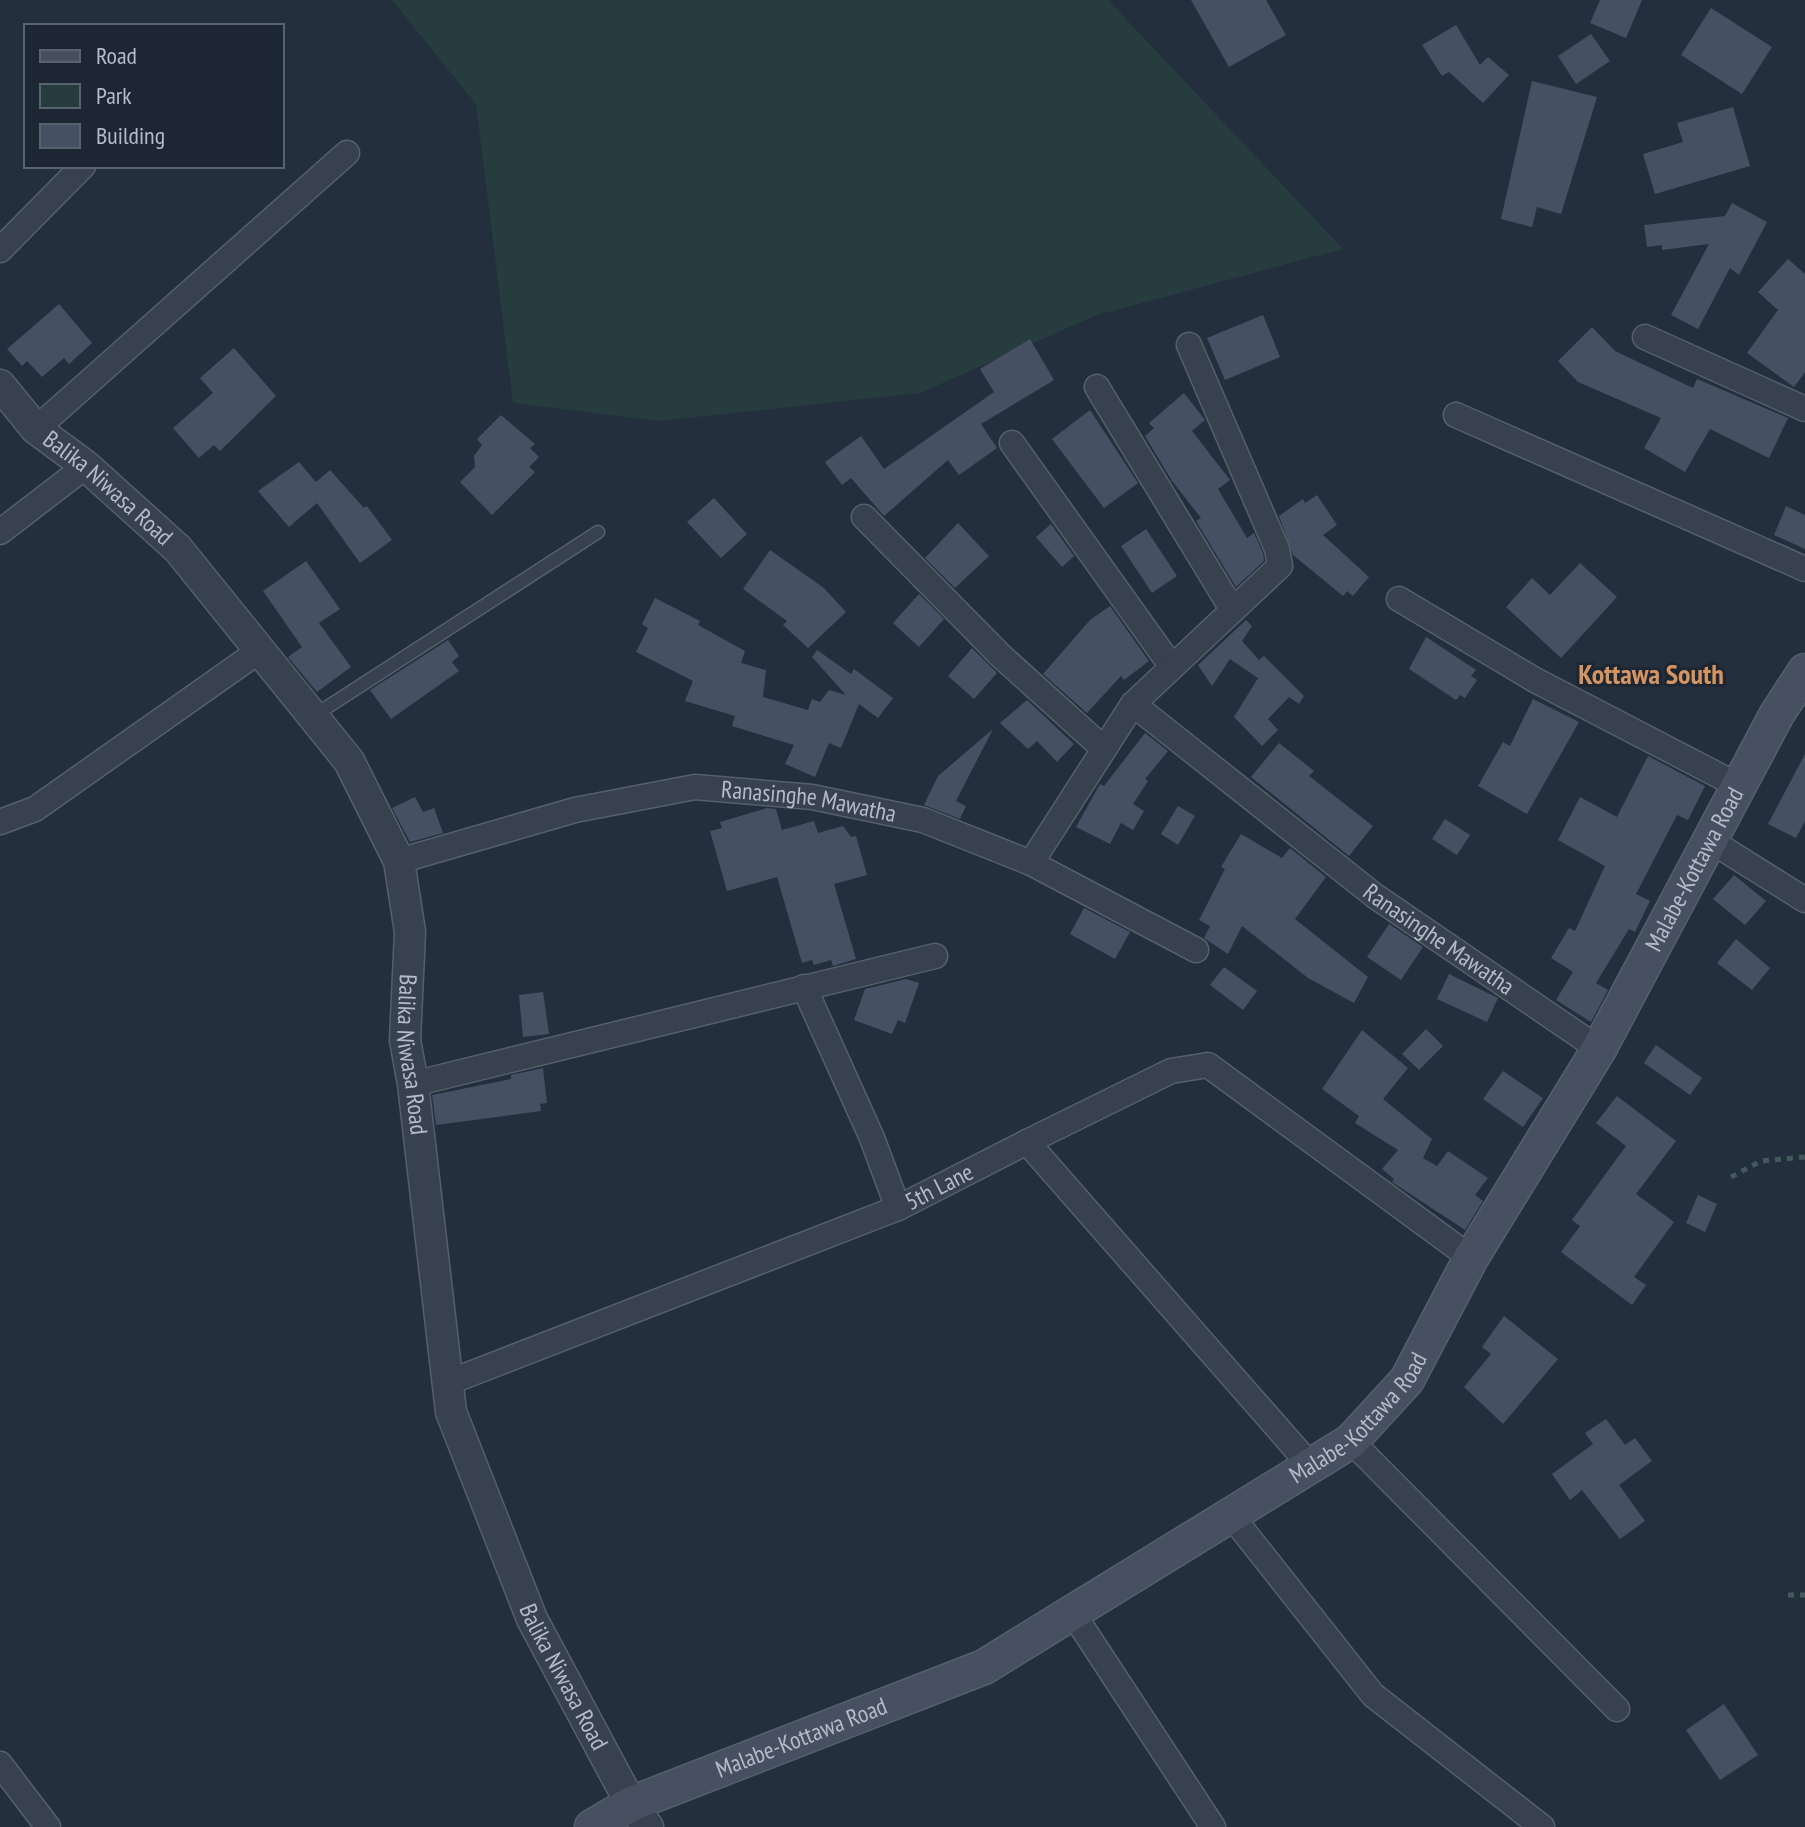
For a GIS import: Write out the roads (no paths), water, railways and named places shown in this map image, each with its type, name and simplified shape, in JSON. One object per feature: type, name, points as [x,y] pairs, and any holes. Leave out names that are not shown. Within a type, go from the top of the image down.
[{"type":"main road","name":"Malabe-Kottawa Road","points":[[592,1827],[639,1816],[984,1667],[1351,1441],[1407,1380],[1471,1258],[1599,1049],[1777,714],[1805,671]]},
{"type":"street","points":[[36,429],[347,153]]},
{"type":"street","points":[[0,250],[81,168]]},
{"type":"street","points":[[1645,337],[1805,409]]},
{"type":"street","points":[[1031,863],[1133,704],[1280,566],[1277,549],[1189,345]]},
{"type":"street","name":"Balika Niwasa Road","points":[[0,385],[36,429],[86,466],[178,549],[349,761],[399,861],[410,932],[405,1040],[413,1084],[451,1412],[532,1619],[639,1816]]},
{"type":"street","points":[[1097,387],[1232,609]]},
{"type":"street","points":[[1456,415],[1805,569]]},
{"type":"street","points":[[1012,443],[1172,667]]},
{"type":"street","points":[[0,532],[86,466]]},
{"type":"street","points":[[864,517],[1001,656],[1104,749]]},
{"type":"street","points":[[1399,599],[1535,680],[1739,786]]},
{"type":"street","points":[[0,822],[35,809],[259,651]]},
{"type":"street","name":"Ranasinghe Mawatha","points":[[1133,704],[1375,896],[1599,1049]]},
{"type":"street","name":"Ranasinghe Mawatha","points":[[399,861],[575,810],[695,787],[812,797],[923,820],[1031,863],[1196,950]]},
{"type":"street","points":[[1711,841],[1805,900]]},
{"type":"street","points":[[413,1084],[935,956]]},
{"type":"street","points":[[804,987],[872,1138],[898,1208]]},
{"type":"street","name":"5th Lane","points":[[447,1383],[898,1208],[1171,1071],[1208,1065],[1471,1258]]},
{"type":"street","points":[[1027,1142],[1310,1465]]},
{"type":"street","points":[[1351,1441],[1617,1709]]},
{"type":"street","points":[[1230,1514],[1373,1695],[1542,1827]]},
{"type":"street","points":[[1072,1612],[1213,1827]]},
{"type":"street","points":[[0,1764],[48,1827]]},
{"type":"lane","points":[[312,717],[598,532]]},
{"type":"district","name":"Kottawa South","points":[[1651,674]]}]
